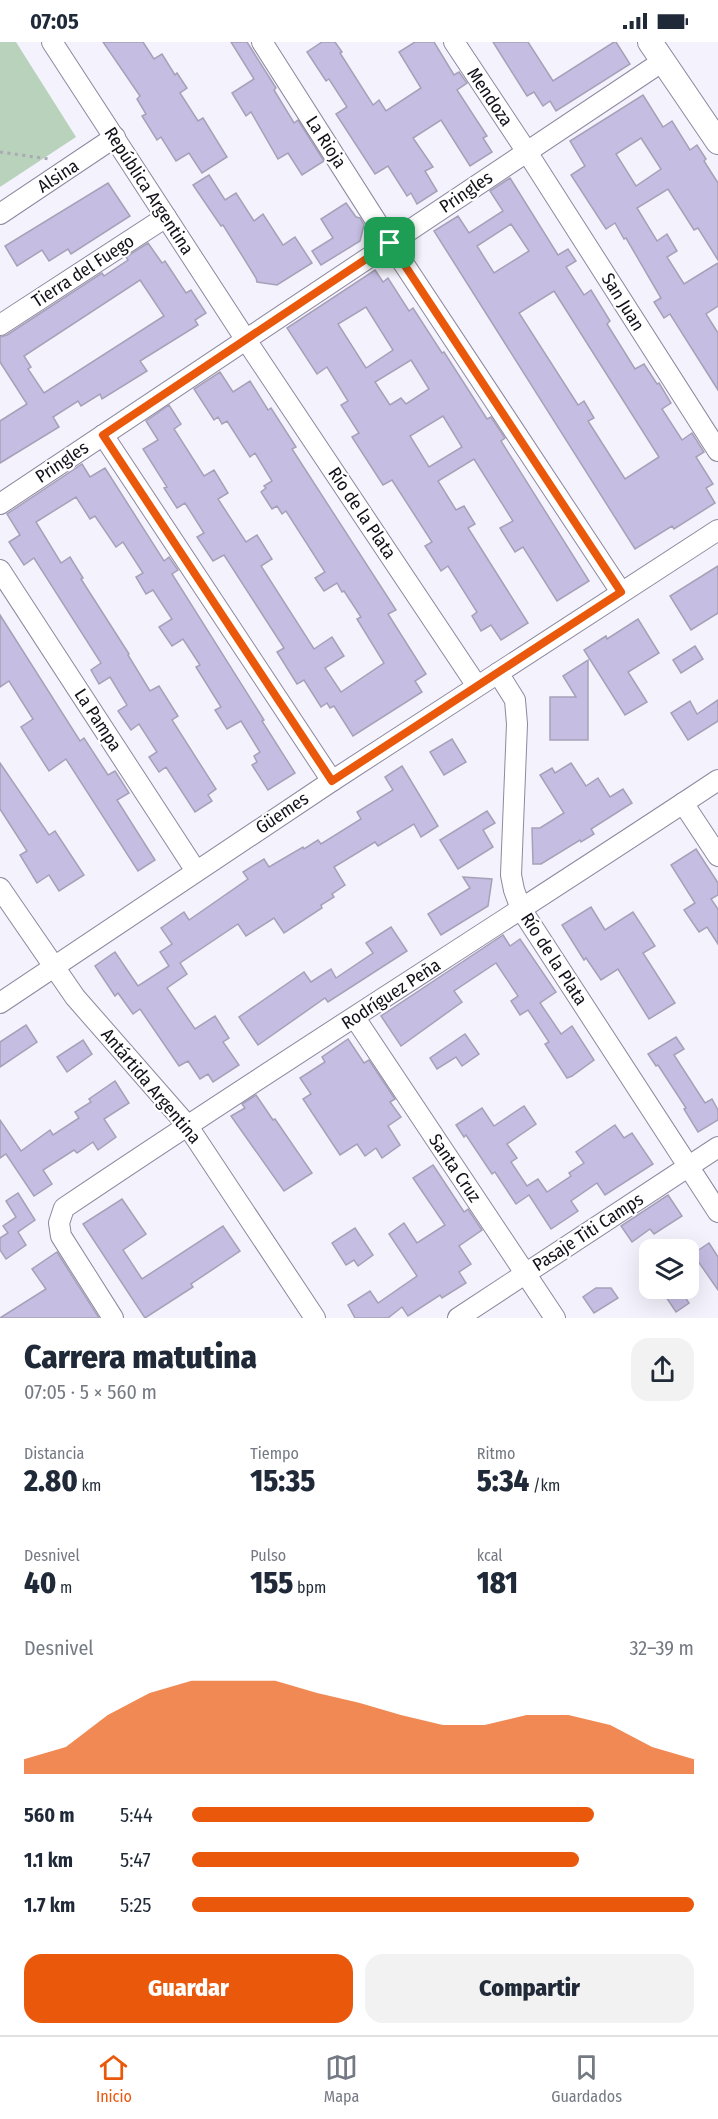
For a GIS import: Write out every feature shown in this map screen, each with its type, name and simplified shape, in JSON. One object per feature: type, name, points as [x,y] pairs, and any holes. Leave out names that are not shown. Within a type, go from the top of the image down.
[{"type":"main road","points":[[657,52],[718,142]]},
{"type":"street","name":"República Argentina","points":[[52,42],[246,340]]},
{"type":"street","name":"La Rioja","points":[[262,42],[390,243],[621,592]]},
{"type":"street","name":"Mendoza","points":[[454,42],[527,152]]},
{"type":"street","name":"Pringles","points":[[0,504],[527,152],[657,52]]},
{"type":"street","name":"Alsina","points":[[0,214],[81,162],[115,137]]},
{"type":"street","name":"San Juan","points":[[527,152],[718,452]]},
{"type":"street","name":"Tierra del Fuego","points":[[0,326],[166,217]]},
{"type":"street","name":"Río de la Plata","points":[[246,340],[477,686]]},
{"type":"street","points":[[103,435],[332,781]]},
{"type":"street","name":"Güemes","points":[[0,1002],[332,781],[718,531]]},
{"type":"street","name":"La Pampa","points":[[0,570],[196,871]]},
{"type":"street","name":"Río de la Plata","points":[[498,673],[515,700],[517,724],[511,874],[521,909],[718,1212]]},
{"type":"street","name":"Rodríguez Peña","points":[[113,1318],[61,1236],[59,1223],[64,1208],[187,1125],[355,1018],[718,780]]},
{"type":"street","points":[[683,803],[718,856]]},
{"type":"street","name":"Antártida Argentina","points":[[0,888],[75,997],[187,1125],[315,1318]]},
{"type":"street","name":"Santa Cruz","points":[[355,1018],[555,1318]]},
{"type":"street","name":"Pasaje Titi Camps","points":[[458,1318],[718,1147]]},
{"type":"path","points":[[0,152],[32,158],[81,162]]},
{"type":"green space","points":[[0,42],[16,42],[76,137],[0,187]]},
{"type":"building","points":[[103,42],[143,42],[154,59],[162,54],[175,75],[177,73],[187,88],[180,93],[198,121],[203,118],[227,157],[202,173],[189,153],[176,161],[161,137],[157,140],[142,116],[146,114],[137,99],[140,96]]},
{"type":"building","points":[[231,42],[247,42],[276,88],[274,90],[294,123],[298,120],[324,161],[302,175],[288,153],[278,159],[251,112],[246,116],[232,93],[254,79]]},
{"type":"building","points":[[322,42],[335,42],[373,105],[379,100],[386,111],[421,88],[399,52],[415,42],[434,42],[454,75],[459,72],[467,83],[457,90],[487,136],[483,138],[492,152],[470,166],[441,120],[413,138],[433,167],[425,171],[437,191],[417,204],[411,193],[407,196],[388,166],[375,174],[336,114],[347,107],[329,79],[326,81],[307,52]]},
{"type":"building","points":[[493,42],[528,42],[553,81],[614,42],[630,64],[556,111],[550,101],[543,106],[534,92],[527,96]]},
{"type":"building","points":[[643,95],[663,127],[672,121],[690,150],[697,145],[706,159],[704,161],[718,183],[718,260],[698,228],[694,230],[668,189],[637,208],[657,241],[667,234],[677,251],[667,257],[684,284],[718,263],[718,306],[706,314],[718,333],[718,390],[670,314],[664,318],[654,302],[661,298],[626,238],[624,239],[615,223],[606,229],[571,175],[585,166],[570,141]],"holes":[[[641,138],[661,169],[636,186],[616,154]]]},
{"type":"building","points":[[209,175],[225,200],[236,193],[254,221],[263,214],[283,245],[295,237],[312,263],[277,285],[257,282],[223,225],[221,226],[193,185]]},
{"type":"building","points":[[510,178],[558,255],[568,249],[576,261],[566,267],[584,295],[591,290],[610,321],[607,324],[635,369],[644,364],[657,384],[659,383],[671,403],[662,409],[682,440],[692,433],[704,452],[696,457],[713,484],[706,488],[715,503],[674,529],[672,526],[635,549],[434,231],[458,216],[469,233],[503,211],[490,191]],"holes":[[[511,224],[529,251],[494,273],[477,246]],[[554,291],[659,457],[625,479],[588,421],[594,418],[584,401],[578,405],[519,313]]]},
{"type":"building","points":[[108,183],[130,216],[71,254],[68,249],[49,261],[42,250],[17,266],[5,246]]},
{"type":"building","points":[[346,203],[364,225],[360,241],[321,265],[312,251],[333,238],[321,219]]},
{"type":"building","points":[[148,243],[162,263],[165,261],[186,293],[191,290],[206,313],[195,320],[198,325],[140,361],[147,371],[102,399],[100,394],[81,406],[78,401],[53,417],[59,427],[0,463],[0,421],[27,404],[0,362],[0,337],[7,335],[102,273],[104,276],[128,260],[126,257]],"holes":[[[140,280],[164,316],[44,393],[28,369],[31,367],[24,356]]]},
{"type":"building","points":[[375,270],[383,282],[388,278],[409,311],[413,308],[442,353],[444,352],[487,419],[491,417],[505,438],[501,441],[589,581],[557,601],[523,547],[515,552],[500,528],[513,521],[474,459],[438,481],[456,510],[464,506],[475,524],[468,528],[528,623],[501,640],[491,625],[481,631],[472,616],[477,612],[448,566],[441,571],[425,546],[432,542],[392,480],[383,485],[352,437],[359,433],[341,405],[348,401],[327,367],[317,374],[287,328]],"holes":[[[366,307],[393,350],[366,368],[338,324]],[[411,360],[429,389],[406,404],[401,398],[390,405],[375,382]],[[443,416],[462,447],[429,467],[410,436]]]},
{"type":"building","points":[[220,372],[233,392],[250,381],[268,410],[271,408],[296,447],[292,449],[396,610],[388,614],[426,674],[415,681],[422,692],[353,736],[334,706],[330,708],[327,703],[321,707],[304,680],[297,684],[277,652],[284,648],[224,555],[213,561],[197,537],[204,533],[185,503],[177,508],[164,488],[167,487],[143,449],[158,440],[146,421],[169,405],[181,424],[174,429],[204,476],[214,470],[228,493],[218,499],[246,542],[257,535],[272,559],[261,566],[314,649],[332,637],[344,656],[325,668],[341,692],[384,663],[357,619],[361,617],[344,591],[342,592],[337,583],[324,591],[315,578],[325,572],[286,511],[282,514],[277,506],[272,509],[261,492],[266,488],[264,486],[272,481],[255,453],[250,457],[227,421],[222,424],[218,417],[214,420],[194,389]]},
{"type":"building","points":[[82,464],[90,477],[105,468],[164,561],[169,557],[178,570],[172,574],[295,773],[268,790],[252,765],[257,762],[254,756],[260,752],[241,721],[227,729],[215,710],[221,707],[196,667],[200,665],[183,639],[172,646],[159,627],[172,619],[153,590],[146,594],[136,577],[143,573],[123,542],[116,547],[95,516],[90,519],[76,497],[36,522],[61,563],[70,557],[83,578],[81,579],[150,691],[159,686],[178,716],[172,720],[216,789],[208,795],[212,801],[195,812],[166,767],[159,772],[149,757],[157,752],[139,724],[131,730],[118,711],[127,705],[110,677],[99,684],[91,670],[101,663],[34,558],[24,565],[9,542],[20,535],[7,514]]},
{"type":"building","points":[[718,566],[718,613],[691,630],[670,596]]},
{"type":"building","points":[[0,615],[80,741],[84,738],[108,775],[115,771],[129,793],[117,800],[155,860],[138,871],[66,759],[49,771],[21,727],[33,719],[9,681],[0,687]]},
{"type":"building","points":[[638,619],[659,653],[628,672],[647,702],[625,715],[584,650],[606,636],[607,639]]},
{"type":"building","points":[[695,646],[703,659],[681,673],[673,660]]},
{"type":"building","points":[[588,660],[588,740],[550,740],[550,697],[576,697],[563,676]]},
{"type":"building","points":[[718,700],[718,721],[688,740],[671,713],[690,701],[697,714]]},
{"type":"building","points":[[452,739],[466,762],[444,775],[430,752]]},
{"type":"building","points":[[0,763],[49,835],[55,831],[84,875],[59,891],[49,875],[37,883],[20,855],[27,851],[0,809]]},
{"type":"building","points":[[571,763],[586,786],[598,778],[610,797],[623,789],[632,803],[591,829],[594,834],[541,864],[533,864],[532,828],[540,828],[564,813],[540,775],[552,768],[555,773]]},
{"type":"building","points":[[402,766],[438,826],[421,837],[414,824],[378,846],[375,842],[334,867],[345,885],[332,894],[334,897],[321,905],[322,908],[284,933],[274,918],[246,936],[238,924],[180,963],[187,974],[167,988],[195,1029],[215,1016],[229,1038],[223,1042],[239,1065],[213,1082],[208,1074],[200,1079],[188,1061],[179,1066],[140,1009],[133,1014],[118,993],[115,996],[95,966],[115,952],[138,986],[169,966],[160,952],[172,944],[161,928],[184,912],[189,920],[248,879],[243,872],[264,859],[269,867],[318,840],[321,844],[361,819],[357,812],[393,790],[385,777]]},
{"type":"building","points":[[487,811],[495,823],[483,830],[493,847],[458,869],[440,840]]},
{"type":"building","points":[[696,849],[718,883],[718,895],[711,899],[718,909],[718,944],[707,927],[699,932],[684,910],[695,903],[671,865]]},
{"type":"building","points":[[463,877],[492,879],[488,906],[441,935],[428,914],[470,888]]},
{"type":"building","points":[[591,907],[605,930],[633,912],[655,946],[643,953],[675,1003],[649,1019],[618,969],[601,980],[586,958],[584,960],[562,925]]},
{"type":"building","points":[[391,927],[407,951],[328,1002],[325,998],[258,1045],[239,1017],[304,972],[311,982],[331,969],[336,978],[373,953],[366,943]]},
{"type":"building","points":[[503,935],[510,946],[520,939],[556,992],[540,1003],[561,1034],[572,1026],[594,1060],[572,1076],[567,1078],[545,1044],[549,1042],[528,1010],[520,1015],[511,1001],[518,996],[496,963],[454,991],[462,1002],[401,1046],[381,1016]]},
{"type":"building","points":[[26,1025],[37,1042],[0,1067],[0,1042]]},
{"type":"building","points":[[465,1034],[479,1054],[462,1066],[456,1057],[437,1069],[430,1058]]},
{"type":"building","points":[[676,1037],[684,1049],[674,1055],[705,1103],[712,1099],[718,1110],[718,1120],[698,1132],[684,1109],[686,1108],[658,1065],[656,1066],[648,1054]]},
{"type":"building","points":[[348,1039],[364,1063],[369,1060],[395,1099],[390,1102],[401,1117],[388,1126],[400,1145],[382,1158],[376,1148],[365,1156],[357,1144],[340,1155],[303,1099],[311,1094],[300,1078],[325,1062],[322,1057]]},
{"type":"building","points":[[83,1040],[92,1054],[67,1072],[57,1057]]},
{"type":"building","points":[[115,1081],[129,1103],[104,1119],[116,1137],[98,1150],[93,1142],[77,1153],[74,1150],[43,1170],[52,1184],[34,1196],[6,1154],[0,1158],[0,1120],[21,1151],[50,1130],[53,1135],[79,1118],[75,1112],[91,1102],[89,1099]]},
{"type":"building","points":[[256,1095],[312,1173],[284,1191],[231,1116],[245,1108],[242,1104]]},
{"type":"building","points":[[524,1106],[536,1124],[507,1144],[517,1158],[511,1162],[527,1186],[538,1179],[547,1192],[571,1176],[569,1173],[584,1163],[576,1152],[615,1125],[624,1138],[632,1133],[653,1164],[605,1195],[597,1183],[571,1201],[578,1211],[551,1229],[529,1195],[516,1204],[495,1172],[492,1174],[466,1135],[464,1137],[456,1125],[482,1108],[494,1126]]},
{"type":"building","points":[[433,1165],[464,1212],[468,1209],[482,1230],[459,1246],[471,1264],[459,1272],[466,1283],[442,1298],[440,1295],[408,1316],[402,1307],[388,1318],[355,1318],[348,1305],[370,1291],[378,1303],[417,1276],[389,1234],[404,1223],[417,1243],[445,1225],[413,1178]]},
{"type":"building","points":[[18,1193],[35,1220],[18,1232],[26,1245],[6,1259],[0,1250],[0,1238],[8,1233],[3,1226],[16,1217],[6,1201]]},
{"type":"building","points":[[668,1195],[682,1216],[654,1234],[650,1229],[632,1242],[621,1226]]},
{"type":"building","points":[[122,1199],[146,1234],[123,1250],[142,1279],[223,1226],[240,1251],[191,1284],[193,1287],[145,1318],[83,1224]]},
{"type":"building","points":[[355,1228],[373,1255],[358,1266],[354,1260],[346,1265],[332,1243]]},
{"type":"building","points":[[709,1243],[718,1257],[718,1290],[699,1263],[699,1250]]},
{"type":"building","points":[[57,1252],[99,1318],[0,1318],[46,1289],[32,1269]]},
{"type":"building","points":[[596,1288],[611,1288],[618,1298],[594,1313],[583,1297]]},
{"type":"building","points":[[667,1299],[686,1299],[689,1303],[676,1312]]},
{"type":"route","points":[[390,243],[621,592],[332,781],[103,435],[390,243]]}]
